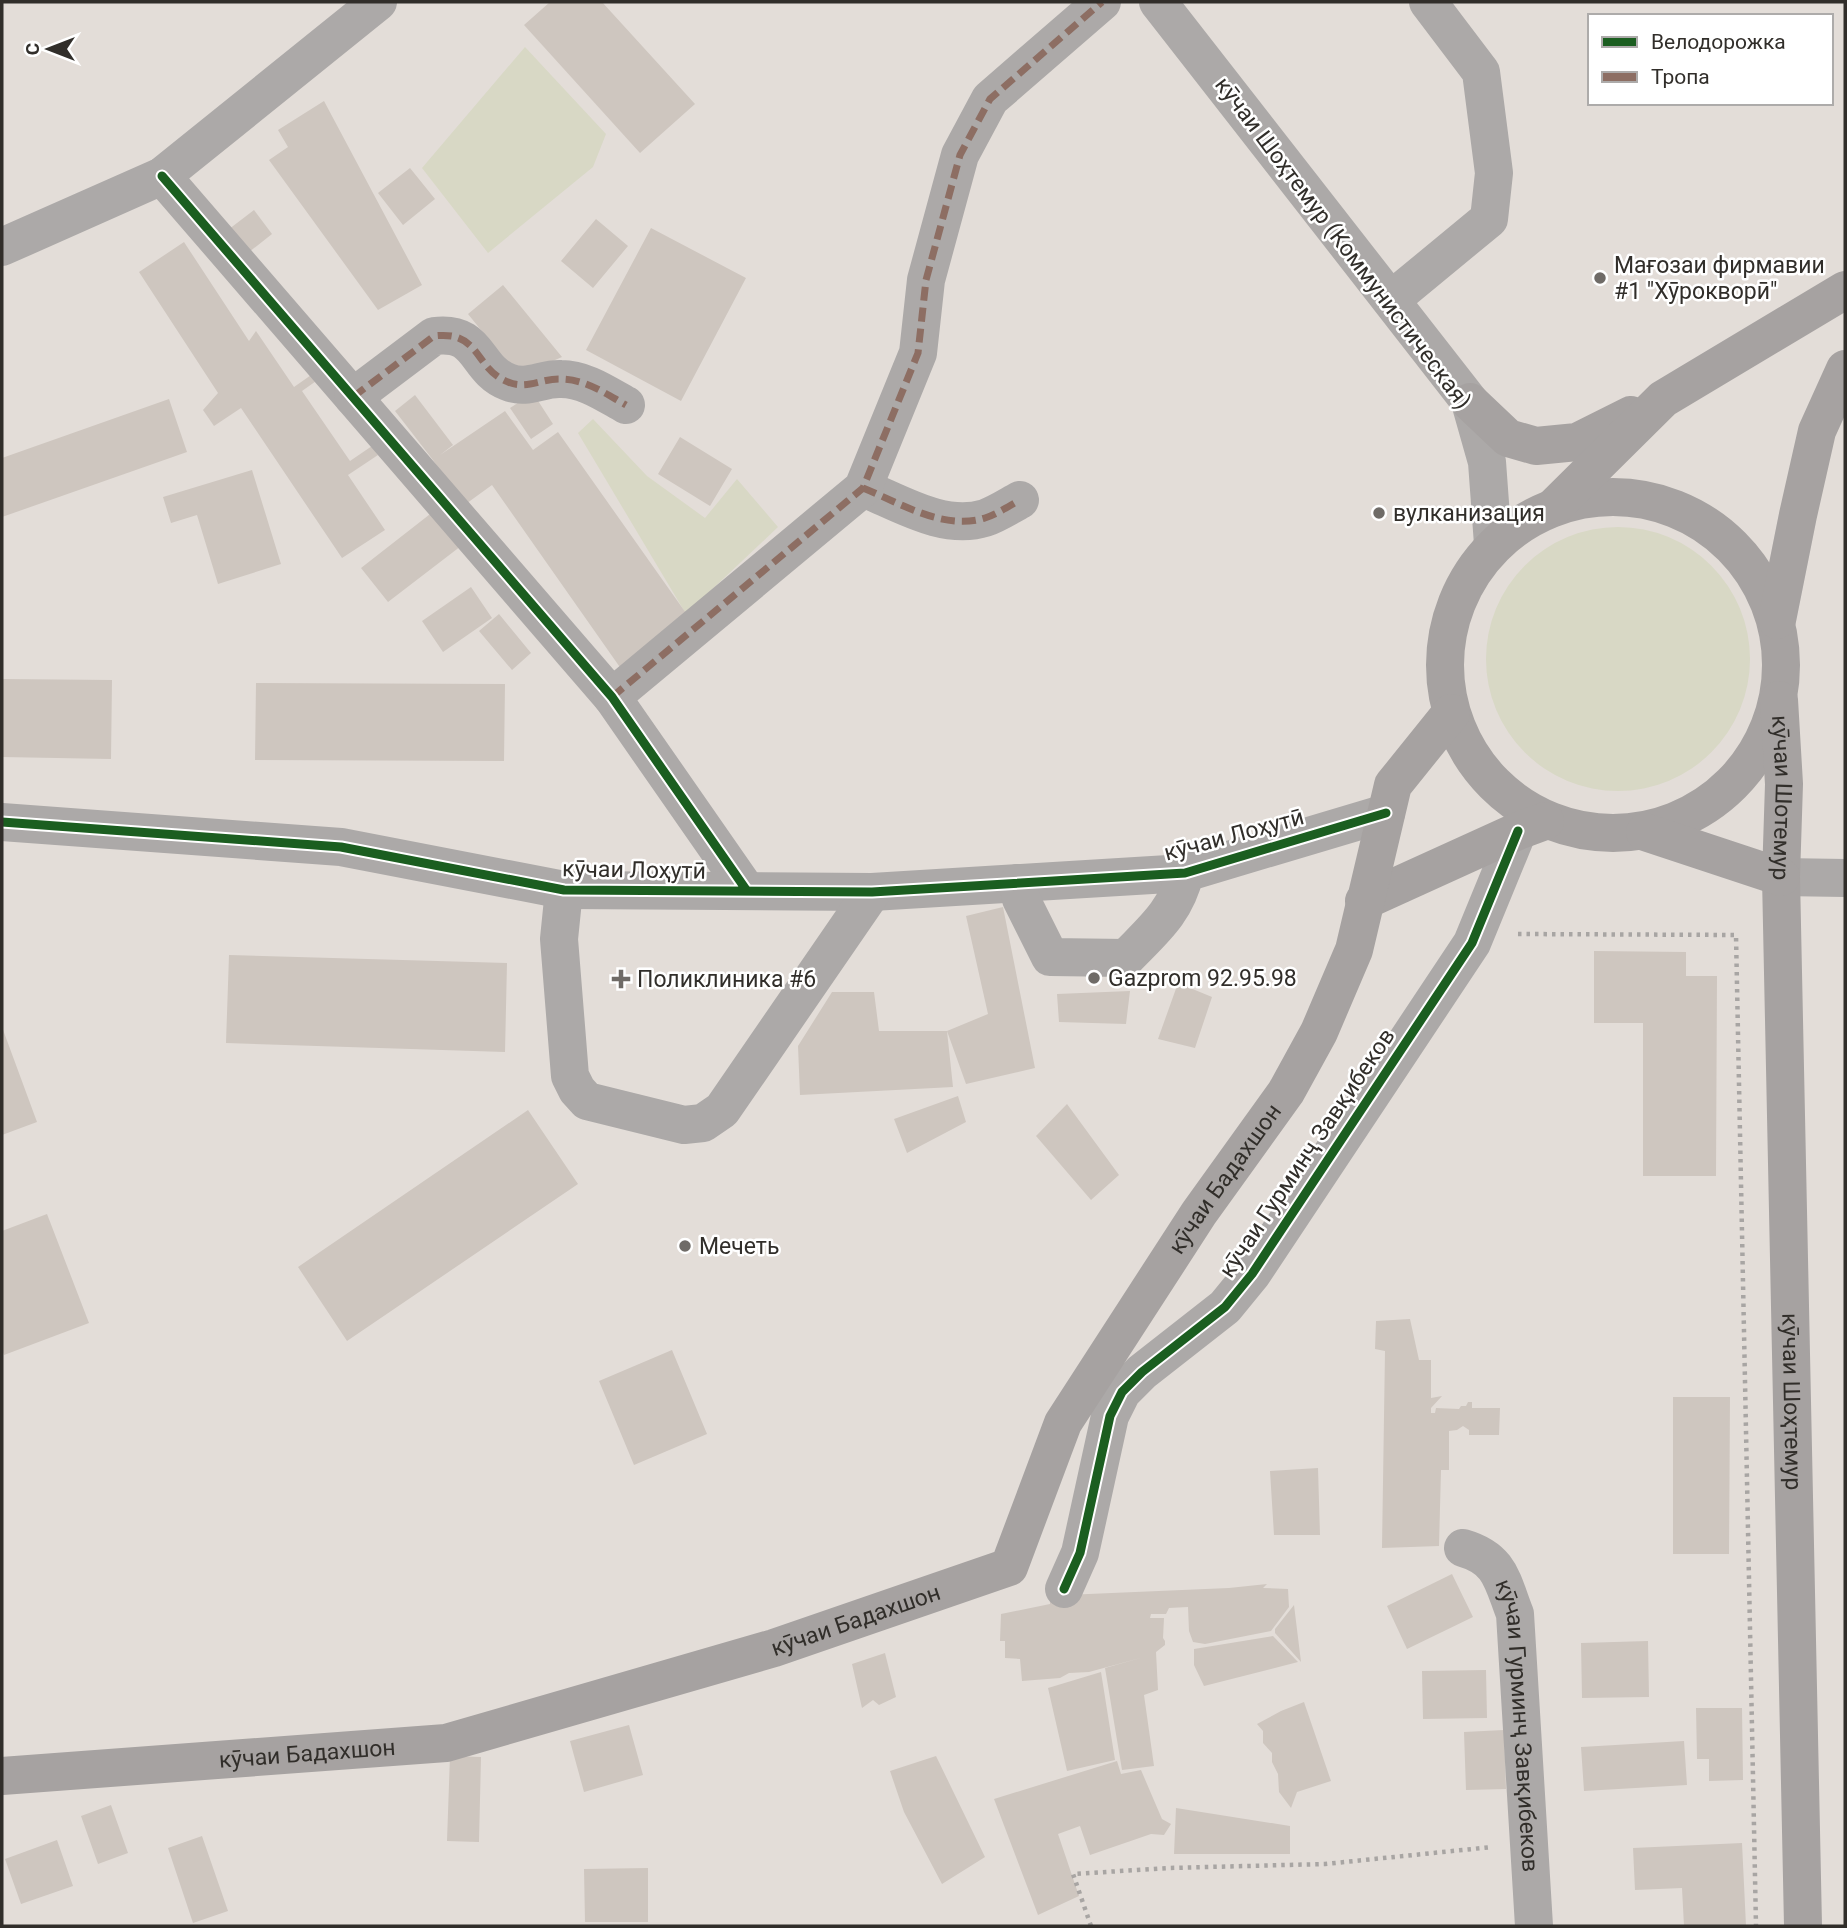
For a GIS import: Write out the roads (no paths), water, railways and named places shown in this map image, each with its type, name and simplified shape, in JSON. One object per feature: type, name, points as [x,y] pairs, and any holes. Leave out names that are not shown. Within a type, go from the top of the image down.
[{"type":"main road","points":[[1470,402],[1508,438],[1536,446],[1577,442],[1663,399],[1845,290]]},
{"type":"main road","points":[[1777,620],[1817,431],[1845,369]]},
{"type":"main road","points":[[1532,826],[1486,777],[1451,713],[1444,667],[1449,622],[1466,580],[1493,544],[1556,505],[1663,399]]},
{"type":"main road","points":[[1556,505],[1625,495],[1692,514],[1745,558],[1777,620]]},
{"type":"main road","name":"кӯчаи Шотемур","points":[[1645,832],[1781,877],[1784,784],[1777,620]]},
{"type":"main road","points":[[1364,901],[1532,826],[1594,834],[1645,832],[1692,816],[1732,786],[1762,747],[1779,700]]},
{"type":"main road","points":[[1364,901],[1393,785],[1451,713]]},
{"type":"main road","name":"кӯчаи Шоҳтемур","points":[[1781,877],[1803,1926]]},
{"type":"main road","name":"кӯчаи Бадахшон","points":[[2,1776],[446,1743],[774,1648],[1009,1567],[1063,1423],[1199,1213],[1286,1092],[1319,1032],[1354,950],[1364,901]]},
{"type":"street","points":[[2,247],[162,176],[378,2]]},
{"type":"street","points":[[612,697],[863,488],[918,353],[926,281],[960,155],[990,99],[1102,2]]},
{"type":"street","name":"кӯчаи Шоҳтемур (Коммунистическая)","points":[[1158,2],[1470,402],[1487,463],[1493,544]]},
{"type":"street","points":[[1392,299],[1489,219],[1494,173],[1482,72],[1428,2]]},
{"type":"street","points":[[162,176],[612,697],[747,891]]},
{"type":"street","points":[[353,397],[434,336],[450,334],[464,339],[493,372],[505,381],[531,385],[557,378],[569,379],[587,384],[626,405]]},
{"type":"street","points":[[863,488],[943,520],[962,522],[986,518],[1020,500]]},
{"type":"street","name":"кӯчаи Лоҳутӣ","points":[[2,822],[341,848],[564,890],[872,891],[1185,873],[1386,813]]},
{"type":"street","name":"кӯчаи Гурминҷ Завқибеков","points":[[1064,1589],[1080,1553],[1110,1416],[1122,1392],[1142,1372],[1225,1307],[1252,1274],[1472,943],[1532,826]]},
{"type":"street","points":[[1018,883],[1021,899],[1050,957],[1126,958],[1154,933],[1180,892],[1185,873]]},
{"type":"street","points":[[1781,877],[1845,878]]},
{"type":"street","points":[[564,890],[559,939],[570,1076],[577,1090],[587,1101],[684,1125],[703,1123],[722,1110],[872,891]]},
{"type":"street","name":"кӯчаи Гурминҷ Завқибеков","points":[[1462,1548],[1482,1553],[1498,1570],[1515,1614],[1534,1926]]},
{"type":"place","name":"Мағозаи фирмавии #1 \"Хӯрокворӣ\"","points":[[1600,278]]},
{"type":"place","name":"вулканизация","points":[[1379,513]]},
{"type":"place","name":"Gazprom 92.95.98","points":[[1094,978]]},
{"type":"place","name":"Поликлиника #6","points":[[621,979]]},
{"type":"place","name":"Мечеть","points":[[685,1246]]}]
